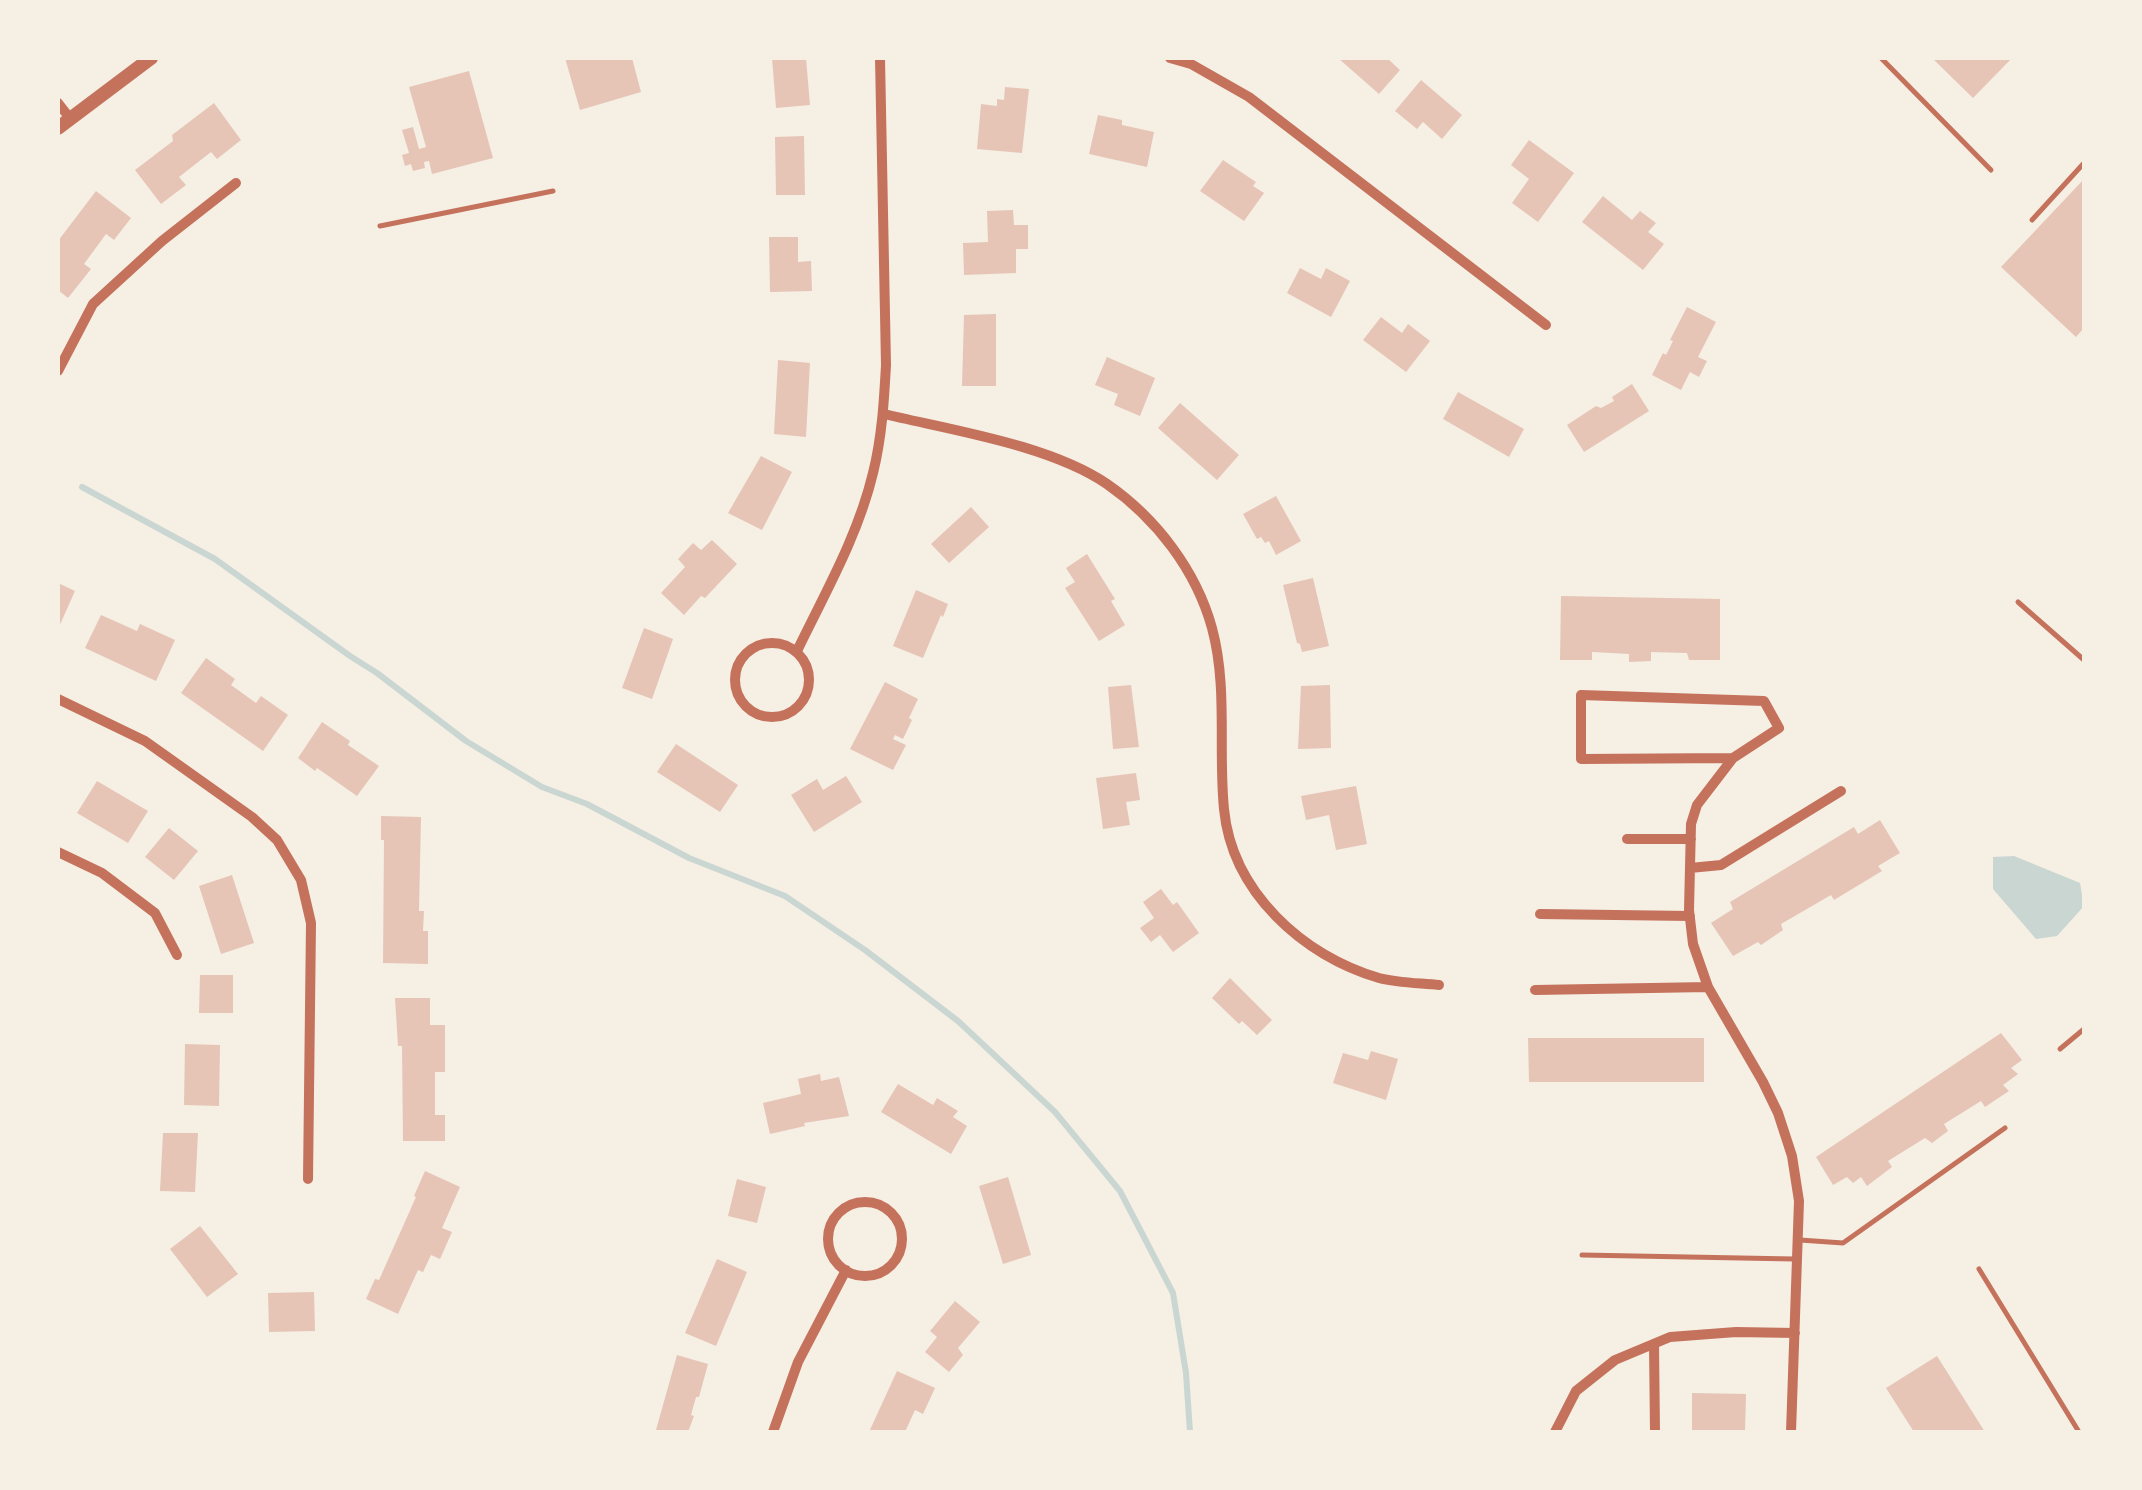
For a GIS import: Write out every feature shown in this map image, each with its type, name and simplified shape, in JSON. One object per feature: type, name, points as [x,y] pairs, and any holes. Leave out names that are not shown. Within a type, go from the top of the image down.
[{"type":"street","points":[[58,103],[63,122],[151,58]]},
{"type":"street","points":[[797,652],[856,529],[873,473],[884,414],[880,58]]},
{"type":"street","points":[[1170,58],[1191,64],[1249,97],[1546,325]]},
{"type":"street","points":[[58,371],[94,304],[162,241],[236,184]]},
{"type":"street","points":[[884,414],[1058,459],[1106,483],[1150,520],[1187,569],[1212,630],[1220,682],[1224,812],[1234,850],[1252,888],[1287,929],[1331,960],[1381,978],[1439,985]]},
{"type":"street","points":[[772,642],[797,652],[804,660],[809,683],[800,705],[780,716],[756,714],[746,708],[738,698],[734,672],[748,650],[772,642]]},
{"type":"street","points":[[1733,758],[1582,758],[1581,695],[1764,701],[1779,728],[1733,758],[1697,805],[1691,824],[1690,916],[1693,944],[1708,986],[1778,1113],[1795,1171],[1799,1200],[1792,1432]]},
{"type":"street","points":[[58,699],[145,741],[252,816],[277,840],[301,880],[311,923],[308,1179]]},
{"type":"street","points":[[1690,868],[1721,866],[1840,791]]},
{"type":"street","points":[[1627,838],[1691,839]]},
{"type":"street","points":[[58,852],[102,873],[155,913],[177,955]]},
{"type":"street","points":[[1540,914],[1690,916]]},
{"type":"street","points":[[1535,990],[1708,986]]},
{"type":"street","points":[[859,1202],[883,1206],[899,1224],[902,1236],[896,1259],[877,1274],[865,1276],[846,1270],[829,1248],[831,1224],[848,1206],[859,1202]]},
{"type":"street","points":[[773,1432],[798,1362],[846,1270]]},
{"type":"street","points":[[1556,1432],[1576,1391],[1615,1360],[1654,1344],[1670,1338],[1736,1332],[1795,1334]]},
{"type":"street","points":[[1654,1344],[1655,1432]]},
{"type":"lane","points":[[1881,58],[1991,170]]},
{"type":"lane","points":[[2032,220],[2084,163]]},
{"type":"lane","points":[[380,226],[553,192]]},
{"type":"lane","points":[[2018,602],[2084,660]]},
{"type":"lane","points":[[2060,1048],[2084,1029]]},
{"type":"lane","points":[[1798,1240],[1843,1243],[2005,1128]]},
{"type":"lane","points":[[1582,1255],[1797,1259]]},
{"type":"lane","points":[[1979,1269],[2079,1432]]},
{"type":"shaded area","points":[[2014,856],[2080,883],[2084,906],[2057,936],[2036,939],[1993,889],[1993,857]]},
{"type":"building","points":[[565,58],[632,58],[641,92],[580,110]]},
{"type":"building","points":[[772,58],[806,58],[810,105],[776,108]]},
{"type":"building","points":[[1338,58],[1387,58],[1400,70],[1379,94]]},
{"type":"building","points":[[1932,58],[2012,58],[1973,98]]},
{"type":"building","points":[[469,71],[493,158],[432,174],[429,161],[424,162],[425,168],[413,171],[411,164],[405,166],[402,155],[409,153],[402,130],[413,127],[419,149],[426,147],[409,87]]},
{"type":"building","points":[[1421,80],[1462,115],[1442,139],[1423,122],[1417,129],[1395,111]]},
{"type":"building","points":[[1005,87],[1029,89],[1022,153],[977,149],[981,104],[997,106],[997,99],[1004,100]]},
{"type":"building","points":[[214,103],[241,140],[217,159],[211,152],[179,177],[186,185],[161,204],[135,170]]},
{"type":"building","points":[[1098,115],[1154,132],[1147,167],[1089,154]]},
{"type":"building","points":[[804,136],[805,195],[776,195],[775,137]]},
{"type":"building","points":[[1529,140],[1574,173],[1538,222],[1512,203],[1529,179],[1511,165]]},
{"type":"building","points":[[1223,160],[1256,182],[1253,186],[1264,193],[1244,221],[1200,191]]},
{"type":"building","points":[[2084,179],[2084,328],[2076,337],[2001,267]]},
{"type":"building","points":[[96,191],[131,218],[114,240],[106,234],[84,264],[91,269],[68,298],[58,290],[58,241]]},
{"type":"building","points":[[1603,196],[1632,220],[1640,211],[1656,223],[1648,232],[1664,244],[1643,270],[1582,222]]},
{"type":"building","points":[[1013,210],[1014,225],[1028,225],[1028,249],[1016,249],[1016,273],[964,275],[963,243],[988,242],[987,211]]},
{"type":"building","points":[[769,237],[798,237],[798,262],[811,261],[812,291],[770,292]]},
{"type":"building","points":[[1300,268],[1321,279],[1326,268],[1350,281],[1331,317],[1287,293]]},
{"type":"building","points":[[1687,307],[1716,322],[1698,357],[1707,361],[1699,377],[1690,372],[1681,390],[1652,375],[1663,353],[1666,355]]},
{"type":"building","points":[[996,314],[996,386],[962,386],[964,315]]},
{"type":"building","points":[[1381,317],[1402,333],[1408,324],[1430,341],[1406,372],[1363,340]]},
{"type":"building","points":[[1107,357],[1155,378],[1140,416],[1114,405],[1118,394],[1095,385]]},
{"type":"building","points":[[778,360],[810,363],[806,437],[774,434]]},
{"type":"building","points":[[1632,384],[1649,411],[1584,452],[1567,425],[1596,406],[1601,408],[1614,401],[1612,397]]},
{"type":"building","points":[[1458,392],[1524,429],[1509,457],[1443,419]]},
{"type":"building","points":[[1180,403],[1239,455],[1217,480],[1158,428]]},
{"type":"building","points":[[761,456],[792,472],[762,530],[728,513]]},
{"type":"building","points":[[1276,496],[1301,541],[1276,555],[1269,541],[1257,539],[1243,514]]},
{"type":"building","points":[[971,507],[989,527],[949,563],[931,544]]},
{"type":"building","points":[[712,540],[737,564],[684,615],[661,593],[685,567],[678,559],[693,543],[701,550]]},
{"type":"building","points":[[1087,554],[1115,599],[1111,601],[1125,625],[1099,641],[1065,588],[1075,582],[1066,568]]},
{"type":"building","points":[[1313,578],[1329,646],[1302,652],[1283,585]]},
{"type":"building","points":[[58,583],[75,591],[58,629]]},
{"type":"building","points":[[916,590],[948,604],[923,658],[893,646]]},
{"type":"building","points":[[1561,596],[1720,599],[1720,660],[1689,660],[1687,653],[1651,652],[1651,661],[1629,662],[1629,654],[1592,652],[1592,660],[1560,660]]},
{"type":"building","points":[[101,615],[137,631],[140,624],[175,640],[156,681],[85,648]]},
{"type":"building","points":[[644,628],[673,639],[652,699],[622,688]]},
{"type":"building","points":[[206,658],[235,679],[231,685],[256,703],[261,696],[288,715],[263,751],[181,693]]},
{"type":"building","points":[[885,682],[918,699],[903,739],[895,735],[893,739],[906,745],[893,770],[850,749]]},
{"type":"building","points":[[1131,685],[1139,747],[1113,749],[1108,687]]},
{"type":"building","points":[[1330,685],[1331,748],[1298,749],[1301,686]]},
{"type":"building","points":[[322,722],[379,766],[357,796],[298,758]]},
{"type":"building","points":[[676,744],[738,785],[720,812],[657,772]]},
{"type":"building","points":[[1136,773],[1140,800],[1126,802],[1130,825],[1103,829],[1096,778]]},
{"type":"building","points":[[846,776],[862,802],[814,832],[791,795],[817,779],[823,790]]},
{"type":"building","points":[[97,781],[148,811],[128,843],[77,813]]},
{"type":"building","points":[[1356,786],[1367,844],[1336,850],[1329,815],[1306,820],[1301,796]]},
{"type":"building","points":[[381,816],[421,817],[419,911],[424,911],[423,931],[428,931],[428,964],[383,963]]},
{"type":"building","points":[[1880,820],[1900,853],[1878,866],[1882,871],[1834,900],[1831,895],[1781,924],[1783,930],[1761,945],[1758,942],[1733,956],[1711,923],[1733,909],[1730,902],[1854,827],[1858,834]]},
{"type":"building","points":[[169,828],[198,851],[174,880],[145,857]]},
{"type":"building","points":[[232,875],[254,943],[221,954],[199,886]]},
{"type":"building","points":[[1161,889],[1173,905],[1177,902],[1199,933],[1173,952],[1160,935],[1151,942],[1140,928],[1154,918],[1143,902]]},
{"type":"building","points":[[200,975],[233,975],[233,1013],[199,1013]]},
{"type":"building","points":[[1230,978],[1272,1020],[1257,1035],[1212,998]]},
{"type":"building","points":[[395,998],[430,998],[430,1025],[445,1025],[445,1072],[435,1072],[435,1115],[445,1115],[445,1141],[403,1141],[402,1046],[398,1046]]},
{"type":"building","points":[[2001,1033],[2022,1060],[2011,1068],[2018,1074],[2003,1085],[2009,1091],[1985,1107],[1981,1101],[1944,1124],[1948,1131],[1932,1143],[1925,1138],[1888,1161],[1892,1167],[1867,1186],[1861,1177],[1853,1183],[1847,1177],[1833,1185],[1816,1157]]},
{"type":"building","points":[[1528,1038],[1704,1038],[1704,1082],[1529,1082]]},
{"type":"building","points":[[185,1044],[220,1045],[219,1106],[184,1105]]},
{"type":"building","points":[[1371,1051],[1398,1059],[1386,1100],[1333,1083],[1343,1053],[1368,1060]]},
{"type":"building","points":[[820,1074],[821,1081],[839,1077],[849,1116],[804,1123],[805,1126],[770,1134],[763,1103],[801,1094],[798,1079]]},
{"type":"building","points":[[898,1084],[933,1105],[937,1098],[958,1111],[953,1117],[967,1126],[951,1154],[881,1112]]},
{"type":"building","points":[[163,1133],[198,1133],[195,1192],[160,1191]]},
{"type":"building","points":[[425,1171],[460,1187],[442,1228],[452,1232],[440,1259],[431,1255],[423,1272],[418,1270],[398,1314],[366,1299],[375,1279],[379,1280]]},
{"type":"building","points":[[1008,1177],[1031,1255],[1003,1264],[979,1186]]},
{"type":"building","points":[[737,1179],[766,1187],[757,1223],[728,1216]]},
{"type":"building","points":[[200,1226],[238,1274],[207,1297],[170,1249]]},
{"type":"building","points":[[717,1259],[747,1272],[716,1346],[685,1333]]},
{"type":"building","points":[[314,1292],[315,1331],[269,1332],[268,1293]]},
{"type":"building","points":[[955,1301],[980,1322],[958,1348],[963,1355],[949,1372],[925,1352],[937,1337],[930,1331]]},
{"type":"building","points":[[677,1355],[708,1364],[688,1432],[665,1432],[656,1430]]},
{"type":"building","points":[[1937,1356],[1985,1432],[1914,1432],[1886,1388]]},
{"type":"building","points":[[897,1371],[935,1388],[923,1414],[915,1410],[905,1432],[869,1432]]},
{"type":"building","points":[[1692,1393],[1746,1394],[1745,1432],[1692,1432]]},
{"type":"waterway","points":[[82,487],[215,559],[466,741],[542,787],[587,804],[689,858],[785,896],[865,950],[958,1021],[1055,1112],[1120,1191],[1173,1293],[1186,1373],[1190,1432]]}]
